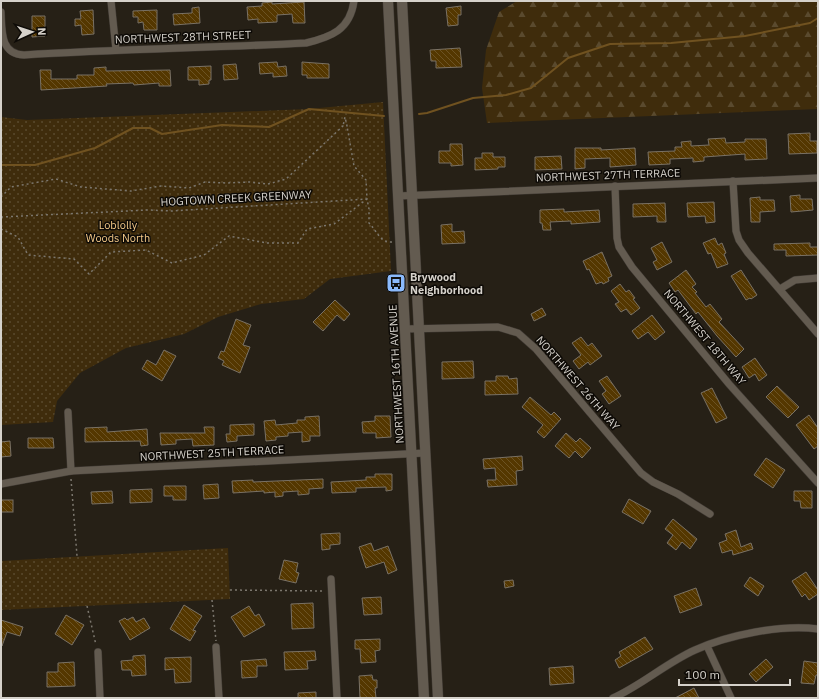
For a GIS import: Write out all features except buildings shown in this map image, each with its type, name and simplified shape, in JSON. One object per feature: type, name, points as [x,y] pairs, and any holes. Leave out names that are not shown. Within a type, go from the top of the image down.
[{"type":"main road","name":"NORTHWEST 16TH AVENUE","points":[[388,1],[424,698]]},
{"type":"main road","points":[[402,1],[438,698]]},
{"type":"main road","points":[[391,56],[404,55]]},
{"type":"main road","points":[[418,590],[432,589]]},
{"type":"street","points":[[111,1],[116,50]]},
{"type":"street","name":"NORTHWEST 28TH STREET","points":[[1,12],[4,42],[13,54],[24,55],[306,43],[327,37],[340,29],[347,21],[353,10],[354,1]]},
{"type":"street","name":"NORTHWEST 27TH TERRACE","points":[[398,196],[818,178]]},
{"type":"street","points":[[733,181],[736,231],[739,240],[748,253],[818,334]]},
{"type":"street","name":"NORTHWEST 18TH WAY","points":[[615,186],[617,238],[619,247],[632,267],[729,384],[818,483]]},
{"type":"street","points":[[780,289],[795,280],[818,278]]},
{"type":"street","name":"NORTHWEST 26TH WAY","points":[[405,330],[498,327],[518,333],[536,349],[641,473],[653,482],[678,494],[710,514]]},
{"type":"street","points":[[68,412],[71,471]]},
{"type":"street","name":"NORTHWEST 25TH TERRACE","points":[[1,484],[46,474],[71,471],[425,454]]},
{"type":"street","points":[[331,579],[337,698]]},
{"type":"street","points":[[613,698],[694,650],[748,634],[783,629],[818,629]]},
{"type":"street","points":[[706,646],[732,698]]},
{"type":"street","points":[[216,647],[219,698]]},
{"type":"street","points":[[98,652],[100,698]]},
{"type":"path","points":[[1,197],[11,187],[56,179],[81,187],[131,191],[161,186],[189,188],[205,182],[249,182],[268,184],[286,179],[343,126],[345,117],[348,126],[354,166],[366,180],[370,223],[381,239],[387,242],[394,242]]},
{"type":"path","points":[[343,126],[348,126]]},
{"type":"path","points":[[1,229],[18,236],[28,255],[74,259],[90,274],[111,252],[146,250],[172,263],[204,255],[228,236],[267,243],[298,243],[307,230],[334,224],[367,199]]},
{"type":"path","name":"HOGTOWN CREEK GREENWAY","points":[[1,217],[148,210],[170,211],[367,199]]},
{"type":"path","points":[[71,471],[77,556]]},
{"type":"path","points":[[230,590],[332,591]]},
{"type":"path","points":[[212,600],[216,647]]},
{"type":"path","points":[[87,606],[98,652]]},
{"type":"green space","points":[[517,1],[818,1],[818,109],[487,123],[482,88],[486,50],[499,12]]},
{"type":"green space","name":"Loblolly Woods North","points":[[383,102],[391,271],[330,279],[304,299],[261,304],[218,317],[184,334],[126,348],[80,373],[57,401],[53,422],[1,425],[1,117],[27,120],[309,109]]},
{"type":"green space","points":[[228,548],[230,599],[1,610],[1,561]]},
{"type":"waterway","points":[[419,114],[427,113],[473,98],[506,95],[531,88],[568,58],[610,44],[671,43],[745,36],[810,23],[818,18]]},
{"type":"waterway","points":[[1,165],[35,165],[95,148],[133,128],[150,128],[162,134],[222,125],[269,127],[309,109],[384,116]]},
{"type":"place","name":"Brywood Neighborhood","points":[[396,283]]}]
